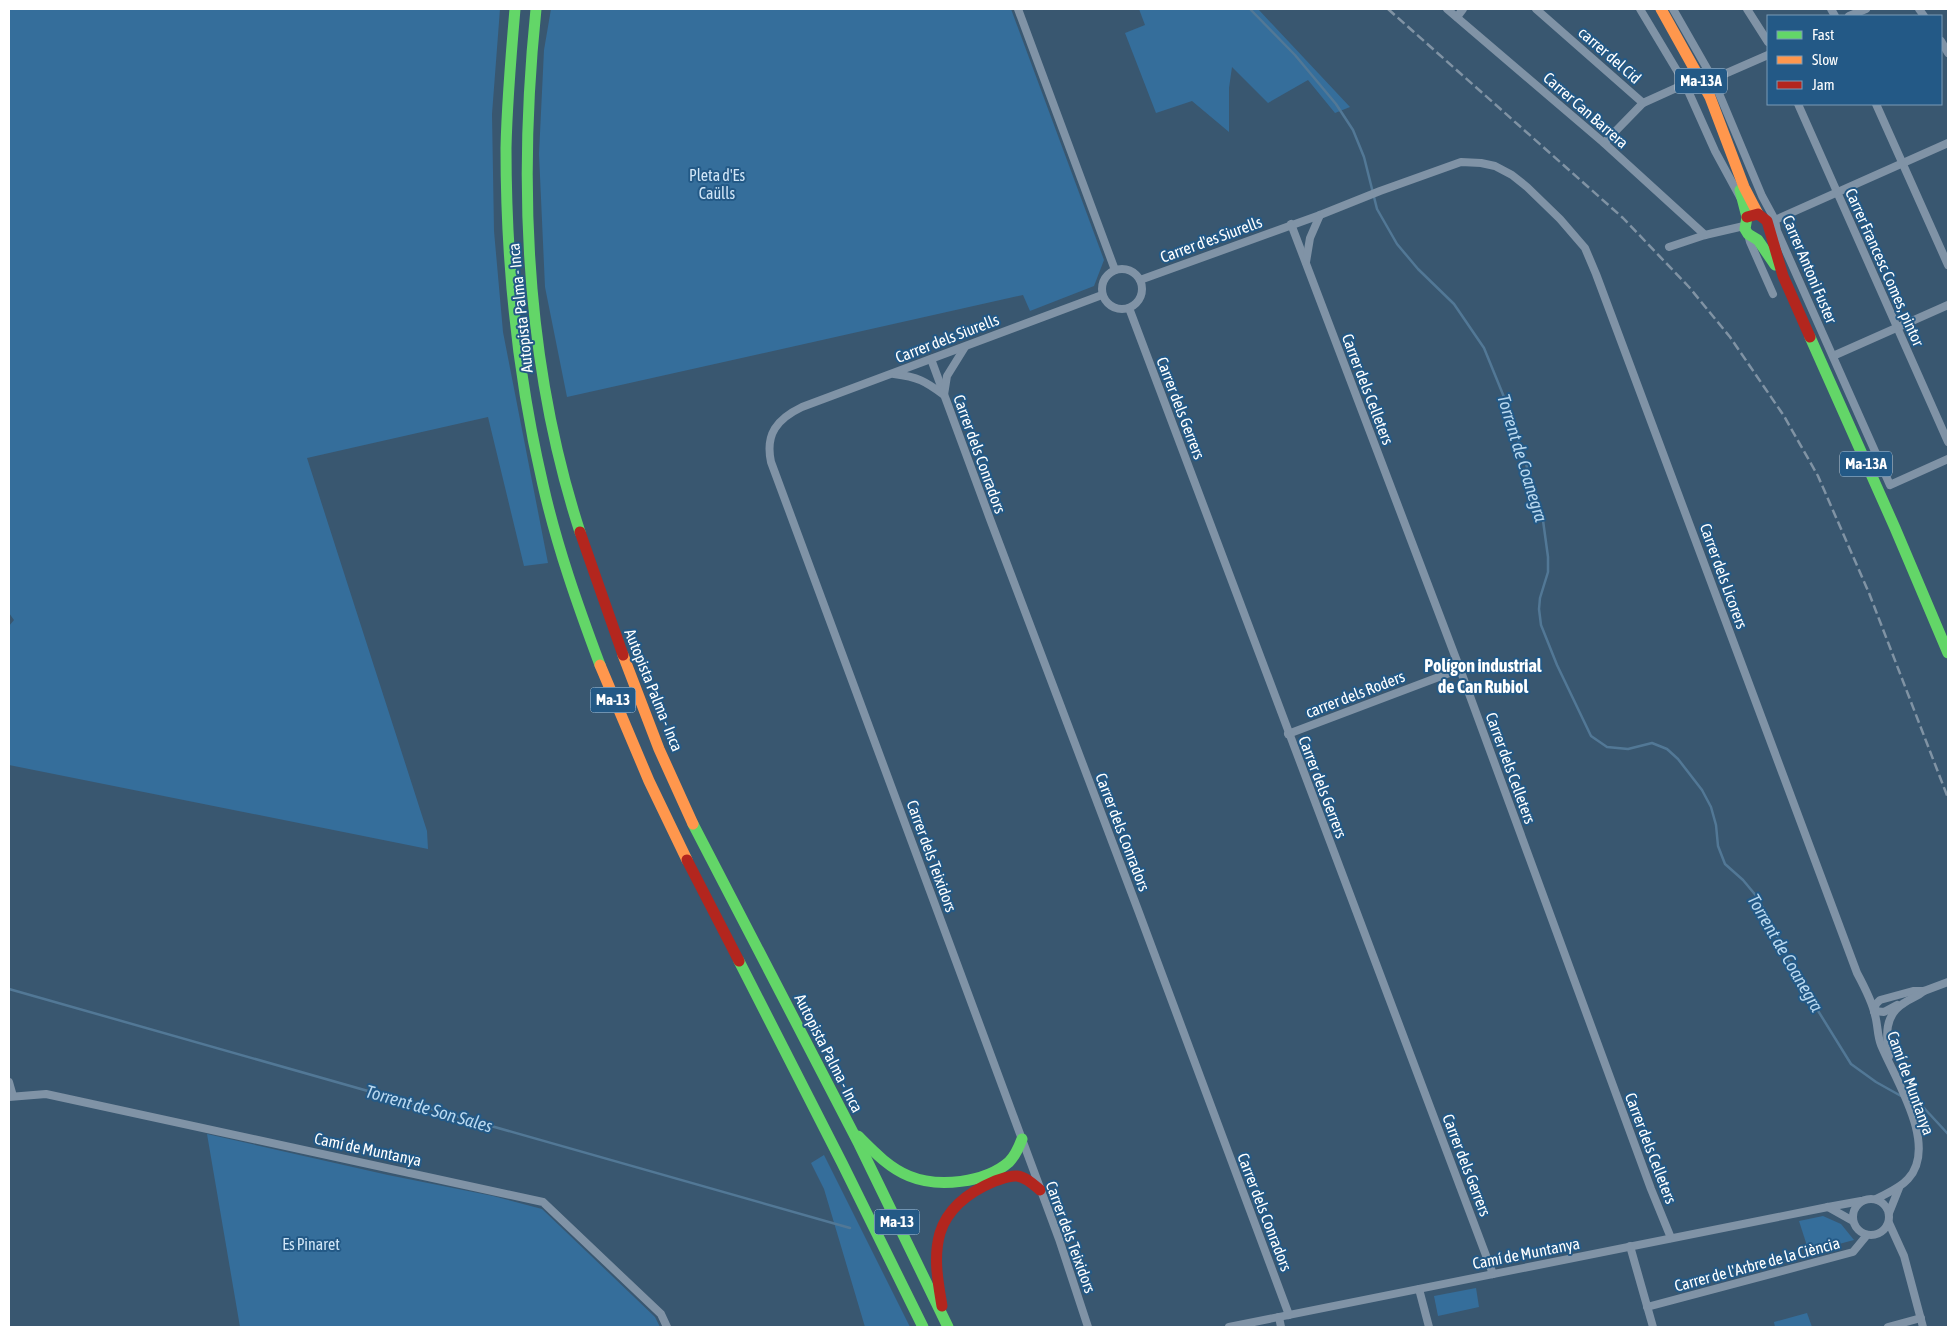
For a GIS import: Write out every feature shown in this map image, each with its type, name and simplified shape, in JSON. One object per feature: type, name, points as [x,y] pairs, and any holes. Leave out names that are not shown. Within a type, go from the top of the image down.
[{"type":"main road","name":"Autopista Palma - Inca","points":[[515,9],[508,74],[505,151],[505,201],[510,285],[529,422],[560,552],[601,672],[664,815],[842,1160],[923,1327]]},
{"type":"main road","name":"Autopista Palma - Inca","points":[[536,9],[527,120],[529,246],[542,370],[568,494],[588,558],[622,652],[681,799],[742,922],[849,1127],[946,1323]]},
{"type":"main road","name":"Ma-13A","points":[[1661,9],[1710,97],[1734,156],[1749,223],[1783,276]]},
{"type":"main road","name":"Ma-13A","points":[[1749,223],[1763,215],[1771,224],[1772,239],[1783,276],[1895,528],[1948,653]]},
{"type":"main road","points":[[1749,223],[1761,236],[1771,224]]},
{"type":"main road","points":[[849,1127],[896,1170],[916,1179],[938,1182],[957,1182],[999,1169],[1010,1161],[1022,1139]]},
{"type":"main road","points":[[946,1323],[936,1269],[936,1248],[940,1231],[949,1214],[962,1200],[976,1190],[1007,1177],[1016,1176],[1025,1179],[1040,1190]]},
{"type":"street","points":[[1018,9],[1115,270]]},
{"type":"street","name":"Carrer Can Barrera","points":[[1447,9],[1604,143],[1705,235]]},
{"type":"street","points":[[1457,17],[1463,9]]},
{"type":"street","name":"carrer del Cid","points":[[1536,9],[1643,103]]},
{"type":"street","points":[[1640,9],[1685,84],[1749,223],[1750,242],[1773,294]]},
{"type":"street","name":"Carrer Antoni Fuster","points":[[1673,9],[1712,79],[1762,196],[1771,224],[1777,231],[1890,485],[1948,459]]},
{"type":"street","points":[[1747,9],[1767,40]]},
{"type":"street","points":[[1851,15],[1866,9]]},
{"type":"street","points":[[1712,79],[1767,55]]},
{"type":"street","points":[[1604,143],[1643,103],[1685,84]]},
{"type":"street","name":"Carrer Francesc Comes, pintor","points":[[1798,105],[1948,442]]},
{"type":"street","points":[[1876,105],[1948,265]]},
{"type":"street","points":[[1771,224],[1948,143]]},
{"type":"street","name":"Carrer dels Licorers","points":[[1320,214],[1380,190],[1461,162],[1481,163],[1495,166],[1512,175],[1560,219],[1584,248],[1857,973],[1874,1011]]},
{"type":"street","points":[[1291,224],[1320,214]]},
{"type":"street","points":[[1306,263],[1310,238],[1320,214]]},
{"type":"street","points":[[1669,247],[1749,223]]},
{"type":"street","name":"Carrer dels Celleters","points":[[1291,224],[1460,669],[1671,1238]]},
{"type":"street","name":"Carrer d'es Siurells","points":[[1140,280],[1291,224]]},
{"type":"street","points":[[1115,270],[1132,271],[1140,280],[1142,286],[1139,300],[1129,308],[1115,309],[1109,306],[1102,295],[1101,288],[1105,277],[1115,270]]},
{"type":"street","name":"Carrer dels Siurells","points":[[802,407],[1102,295]]},
{"type":"street","points":[[1833,356],[1948,305]]},
{"type":"street","name":"Carrer dels Gerrers","points":[[1129,308],[1493,1274]]},
{"type":"street","points":[[892,374],[912,376],[923,380],[944,395],[947,376],[965,346]]},
{"type":"street","name":"Carrer dels Conradors","points":[[932,359],[1289,1315]]},
{"type":"street","name":"Carrer dels Teixidors","points":[[802,407],[787,414],[771,435],[768,448],[771,462],[1059,1239],[1088,1327]]},
{"type":"street","name":"carrer dels Roders","points":[[1288,734],[1460,669]]},
{"type":"street","points":[[1924,991],[1916,998],[1887,1011],[1874,1011],[1876,1004],[1880,1000],[1913,991],[1924,991],[1948,982]]},
{"type":"street","points":[[1889,1060],[1886,1029],[1892,1015],[1904,1003]]},
{"type":"street","name":"Camí de Muntanya","points":[[1874,1011],[1877,1034],[1911,1113],[1918,1132],[1920,1148],[1917,1163],[1910,1178],[1899,1188],[1876,1199]]},
{"type":"street","points":[[9,1082],[11,1096]]},
{"type":"street","name":"Camí de Muntanya","points":[[11,1096],[46,1094],[543,1202],[661,1314],[667,1327]]},
{"type":"street","name":"Camí de Muntanya","points":[[1889,1213],[1899,1188]]},
{"type":"street","points":[[1853,1221],[1855,1209],[1861,1202],[1870,1198],[1884,1203],[1889,1213],[1889,1223],[1904,1256],[1923,1327]]},
{"type":"street","name":"Camí de Muntanya","points":[[1229,1327],[1828,1206],[1861,1202]]},
{"type":"street","points":[[1828,1206],[1853,1221],[1858,1230],[1868,1235],[1878,1234],[1889,1223]]},
{"type":"street","name":"Carrer de l'Arbre de la Ciència","points":[[1647,1307],[1853,1252],[1868,1235]]},
{"type":"street","points":[[1630,1246],[1653,1327]]},
{"type":"street","points":[[1419,1289],[1429,1327]]},
{"type":"street","points":[[1279,1317],[1281,1327]]},
{"type":"street","points":[[1888,1327],[1920,1318]]},
{"type":"green space","points":[[9,9],[500,9],[492,114],[494,231],[503,332],[548,563],[524,566],[488,417],[307,458],[427,831],[428,849],[9,765],[9,626],[14,620],[9,613]]},
{"type":"green space","name":"Pleta d'Es Caülls","points":[[551,9],[1011,9],[1104,260],[1094,286],[1030,311],[1023,295],[567,397],[545,287],[539,154],[544,50]]},
{"type":"green space","points":[[1139,9],[1258,9],[1350,107],[1335,113],[1308,80],[1268,103],[1232,67],[1229,88],[1229,132],[1192,101],[1156,113],[1125,33],[1145,25]]},
{"type":"green space","name":"Es Pinaret","points":[[207,1134],[388,1175],[493,1196],[542,1209],[655,1317],[660,1327],[240,1327]]},
{"type":"green space","points":[[824,1155],[910,1327],[865,1327],[824,1189],[811,1163]]},
{"type":"green space","points":[[1823,1216],[1841,1224],[1854,1240],[1809,1252],[1799,1221]]},
{"type":"green space","points":[[1476,1288],[1479,1307],[1438,1316],[1434,1296]]},
{"type":"green space","points":[[1807,1313],[1812,1327],[1775,1327],[1774,1322]]},
{"type":"waterway","name":"Torrent de Coanegra","points":[[1250,9],[1295,55],[1336,104],[1353,130],[1364,157],[1377,209],[1397,244],[1418,269],[1454,304],[1484,348],[1504,397],[1542,513],[1548,557],[1548,572],[1540,598],[1541,625],[1557,665],[1591,736],[1607,747],[1628,749],[1652,743],[1667,749],[1678,759],[1702,790],[1711,807],[1716,825],[1718,846],[1725,864],[1743,880],[1758,898],[1794,972],[1851,1064],[1876,1082],[1901,1096]]},
{"type":"waterway","name":"Torrent de Son Sales","points":[[9,989],[850,1228]]},
{"type":"waterway","name":"Torrent de Coanegra","points":[[1908,1099],[1924,1108],[1948,1134]]},
{"type":"railway","points":[[1388,9],[1623,218],[1689,287],[1730,337],[1784,416],[1818,476],[1869,593],[1948,798]]},
{"type":"traffic: fast","points":[[515,9],[506,148],[508,233],[520,360],[534,443],[555,531],[568,576],[600,665]]},
{"type":"traffic: fast","points":[[536,9],[530,75],[528,141],[531,273],[537,338],[547,404],[580,532]]},
{"type":"traffic: fast","points":[[1740,190],[1747,217],[1745,229],[1748,234],[1758,240],[1775,265]]},
{"type":"traffic: fast","points":[[1810,337],[1948,653]]},
{"type":"traffic: fast","points":[[693,824],[859,1144],[948,1327]]},
{"type":"traffic: fast","points":[[739,961],[923,1327]]},
{"type":"traffic: fast","points":[[858,1136],[882,1159],[902,1173],[933,1182],[961,1181],[987,1175],[1011,1160],[1022,1139]]},
{"type":"traffic: slow","points":[[1661,9],[1710,97],[1744,187],[1758,214]]},
{"type":"traffic: slow","points":[[623,655],[659,749],[693,824]]},
{"type":"traffic: slow","points":[[600,665],[649,781],[687,860]]},
{"type":"traffic: jam","points":[[1747,217],[1758,214],[1767,221],[1783,276],[1810,337]]},
{"type":"traffic: jam","points":[[580,532],[623,655]]},
{"type":"traffic: jam","points":[[687,860],[739,961]]},
{"type":"traffic: jam","points":[[942,1306],[937,1270],[937,1251],[940,1233],[949,1215],[969,1195],[995,1181],[1008,1177],[1017,1176],[1023,1178],[1040,1190]]},
{"type":"district","name":"Polígon industrial de Can Rubiol","points":[[1483,676]]}]
